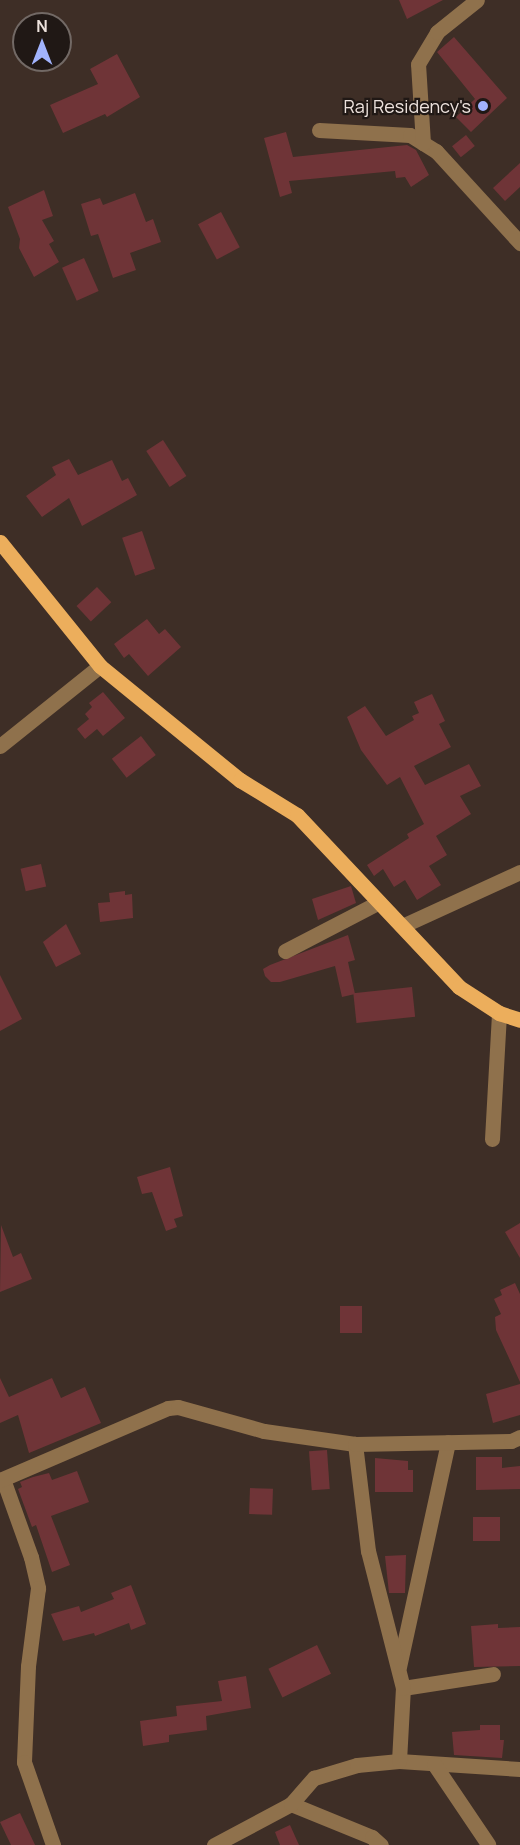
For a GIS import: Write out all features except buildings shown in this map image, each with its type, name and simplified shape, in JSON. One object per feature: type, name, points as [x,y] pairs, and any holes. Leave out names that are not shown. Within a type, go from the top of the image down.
[{"type":"main road","points":[[0,543],[100,666],[240,780],[297,814],[459,987],[499,1013],[520,1020]]},
{"type":"street","points":[[423,143],[418,64],[437,32],[477,0]]},
{"type":"street","points":[[319,130],[410,135],[436,151],[520,243]]},
{"type":"street","points":[[0,746],[100,666]]},
{"type":"street","points":[[402,926],[520,872]]},
{"type":"street","points":[[285,951],[380,902]]},
{"type":"street","points":[[492,1139],[499,1013]]},
{"type":"street","points":[[53,1845],[24,1762],[28,1666],[38,1588],[31,1557],[2,1480],[168,1408],[178,1407],[264,1431],[355,1444],[448,1442],[520,1437]]},
{"type":"street","points":[[399,1670],[448,1442]]},
{"type":"street","points":[[355,1444],[368,1551],[403,1689],[399,1761]]},
{"type":"street","points":[[403,1689],[493,1674]]},
{"type":"street","points":[[214,1845],[291,1804],[314,1778],[357,1765],[399,1761],[520,1769]]},
{"type":"street","points":[[434,1764],[488,1844]]},
{"type":"street","points":[[291,1804],[372,1837],[381,1845]]},
{"type":"place","name":"Raj Residency's","points":[[483,106]]}]
